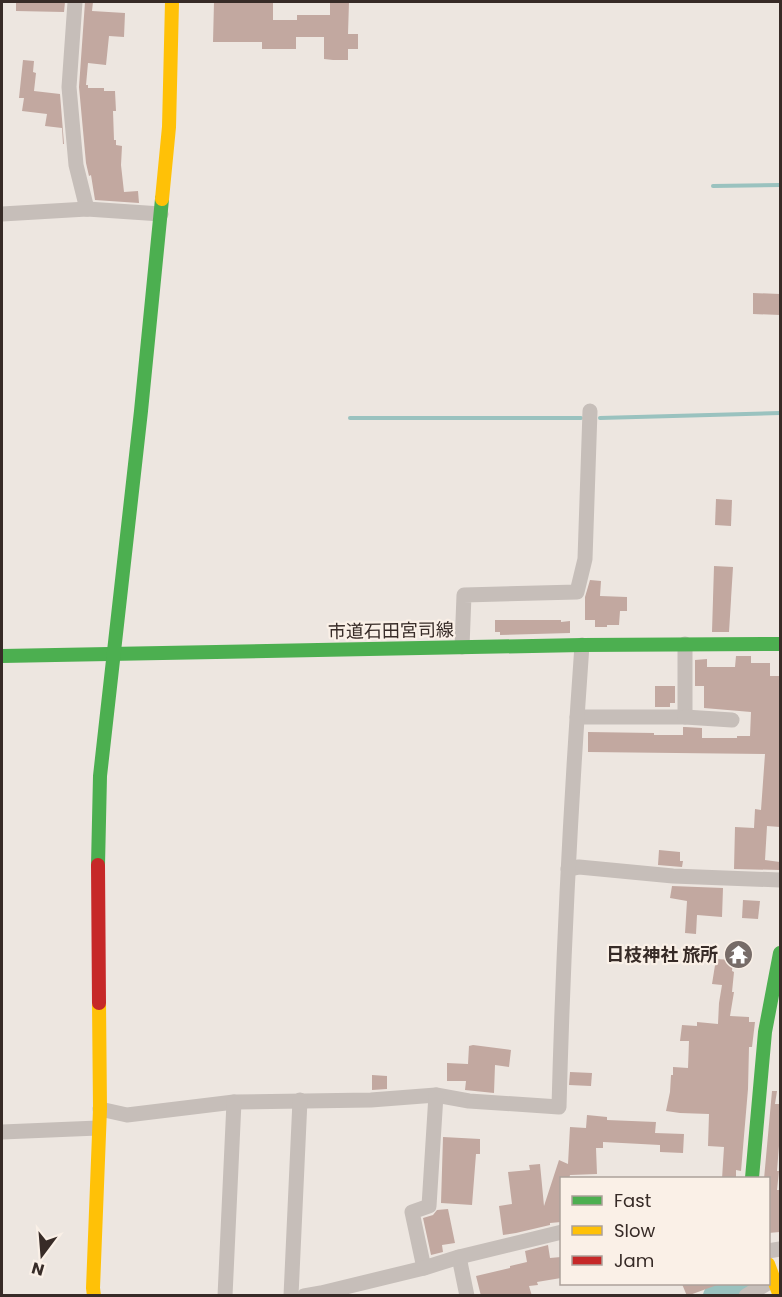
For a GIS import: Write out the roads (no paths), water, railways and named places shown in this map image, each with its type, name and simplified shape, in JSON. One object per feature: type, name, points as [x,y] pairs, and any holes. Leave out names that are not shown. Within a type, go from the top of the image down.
[{"type":"street","points":[[75,2],[69,87],[76,165],[87,209]]},
{"type":"street","points":[[94,1296],[100,1108],[97,887],[100,776],[161,214],[169,127],[172,2]]},
{"type":"street","points":[[2,214],[87,209],[161,214]]},
{"type":"street","points":[[462,647],[464,595],[577,592],[585,559],[590,411]]},
{"type":"street","points":[[685,644],[686,717]]},
{"type":"street","name":"市道石田宮司線","points":[[2,656],[582,645],[780,644]]},
{"type":"street","points":[[100,1108],[127,1115],[234,1102],[371,1100],[436,1095],[469,1101],[559,1107],[568,869],[582,645]]},
{"type":"street","points":[[577,717],[686,717],[732,720]]},
{"type":"street","points":[[568,869],[579,867],[673,876],[780,880]]},
{"type":"street","points":[[752,1177],[765,1032],[780,957]]},
{"type":"street","points":[[424,1268],[412,1212],[429,1206],[436,1095]]},
{"type":"street","points":[[291,1296],[300,1100]]},
{"type":"street","points":[[225,1296],[234,1102]]},
{"type":"street","points":[[2,1132],[98,1128]]},
{"type":"street","points":[[303,1296],[424,1268],[560,1232]]},
{"type":"street","points":[[770,1269],[780,1249]]},
{"type":"street","points":[[459,1257],[466,1296]]},
{"type":"street","points":[[770,1273],[780,1296]]},
{"type":"waterway","points":[[713,186],[780,185]]},
{"type":"waterway","points":[[600,418],[780,413]]},
{"type":"waterway","points":[[350,418],[581,418]]},
{"type":"waterway","points":[[715,1296],[739,1285]]},
{"type":"place","name":"日枝神社 旅所","points":[[739,955]]}]
